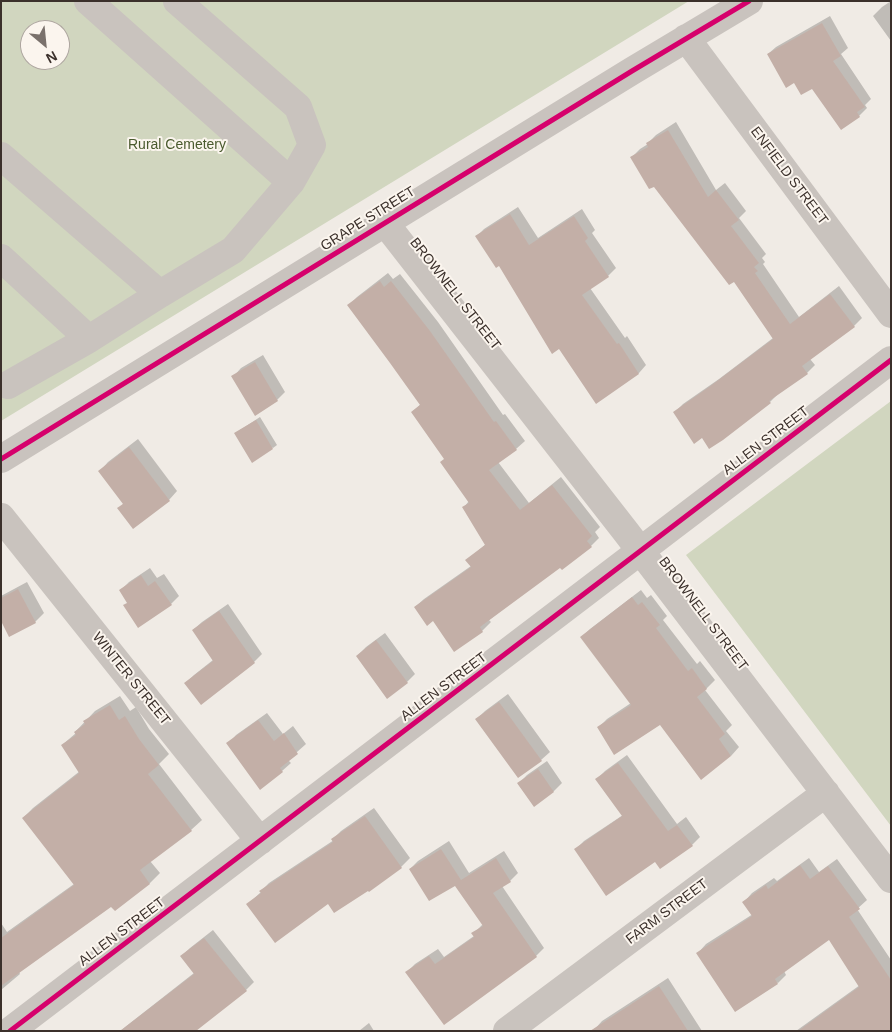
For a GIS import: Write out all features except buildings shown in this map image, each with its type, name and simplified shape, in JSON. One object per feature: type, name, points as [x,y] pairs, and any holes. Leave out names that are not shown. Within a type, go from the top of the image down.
[{"type":"street","points":[[88,1],[291,182]]},
{"type":"street","points":[[4,384],[89,339],[233,250],[291,182],[312,145],[298,107],[177,1]]},
{"type":"street","name":"GRAPE STREET","points":[[1,459],[632,70],[749,1]]},
{"type":"street","name":"ENFIELD STREET","points":[[686,38],[891,314]]},
{"type":"street","points":[[1,156],[160,294]]},
{"type":"street","name":"BROWNELL STREET","points":[[385,223],[640,550],[891,879]]},
{"type":"street","points":[[1,258],[89,339]]},
{"type":"street","name":"ALLEN STREET","points":[[10,1031],[891,360]]},
{"type":"street","name":"WINTER STREET","points":[[1,517],[260,841]]},
{"type":"street","name":"FARM STREET","points":[[507,1031],[826,793]]},
{"type":"green space","name":"Rural Cemetery","points":[[1,1],[689,1],[1,421]]},
{"type":"green space","points":[[891,401],[891,826],[686,555]]},
{"type":"cycle path","points":[[1,459],[749,1]]},
{"type":"cycle path","points":[[10,1031],[891,360]]}]
